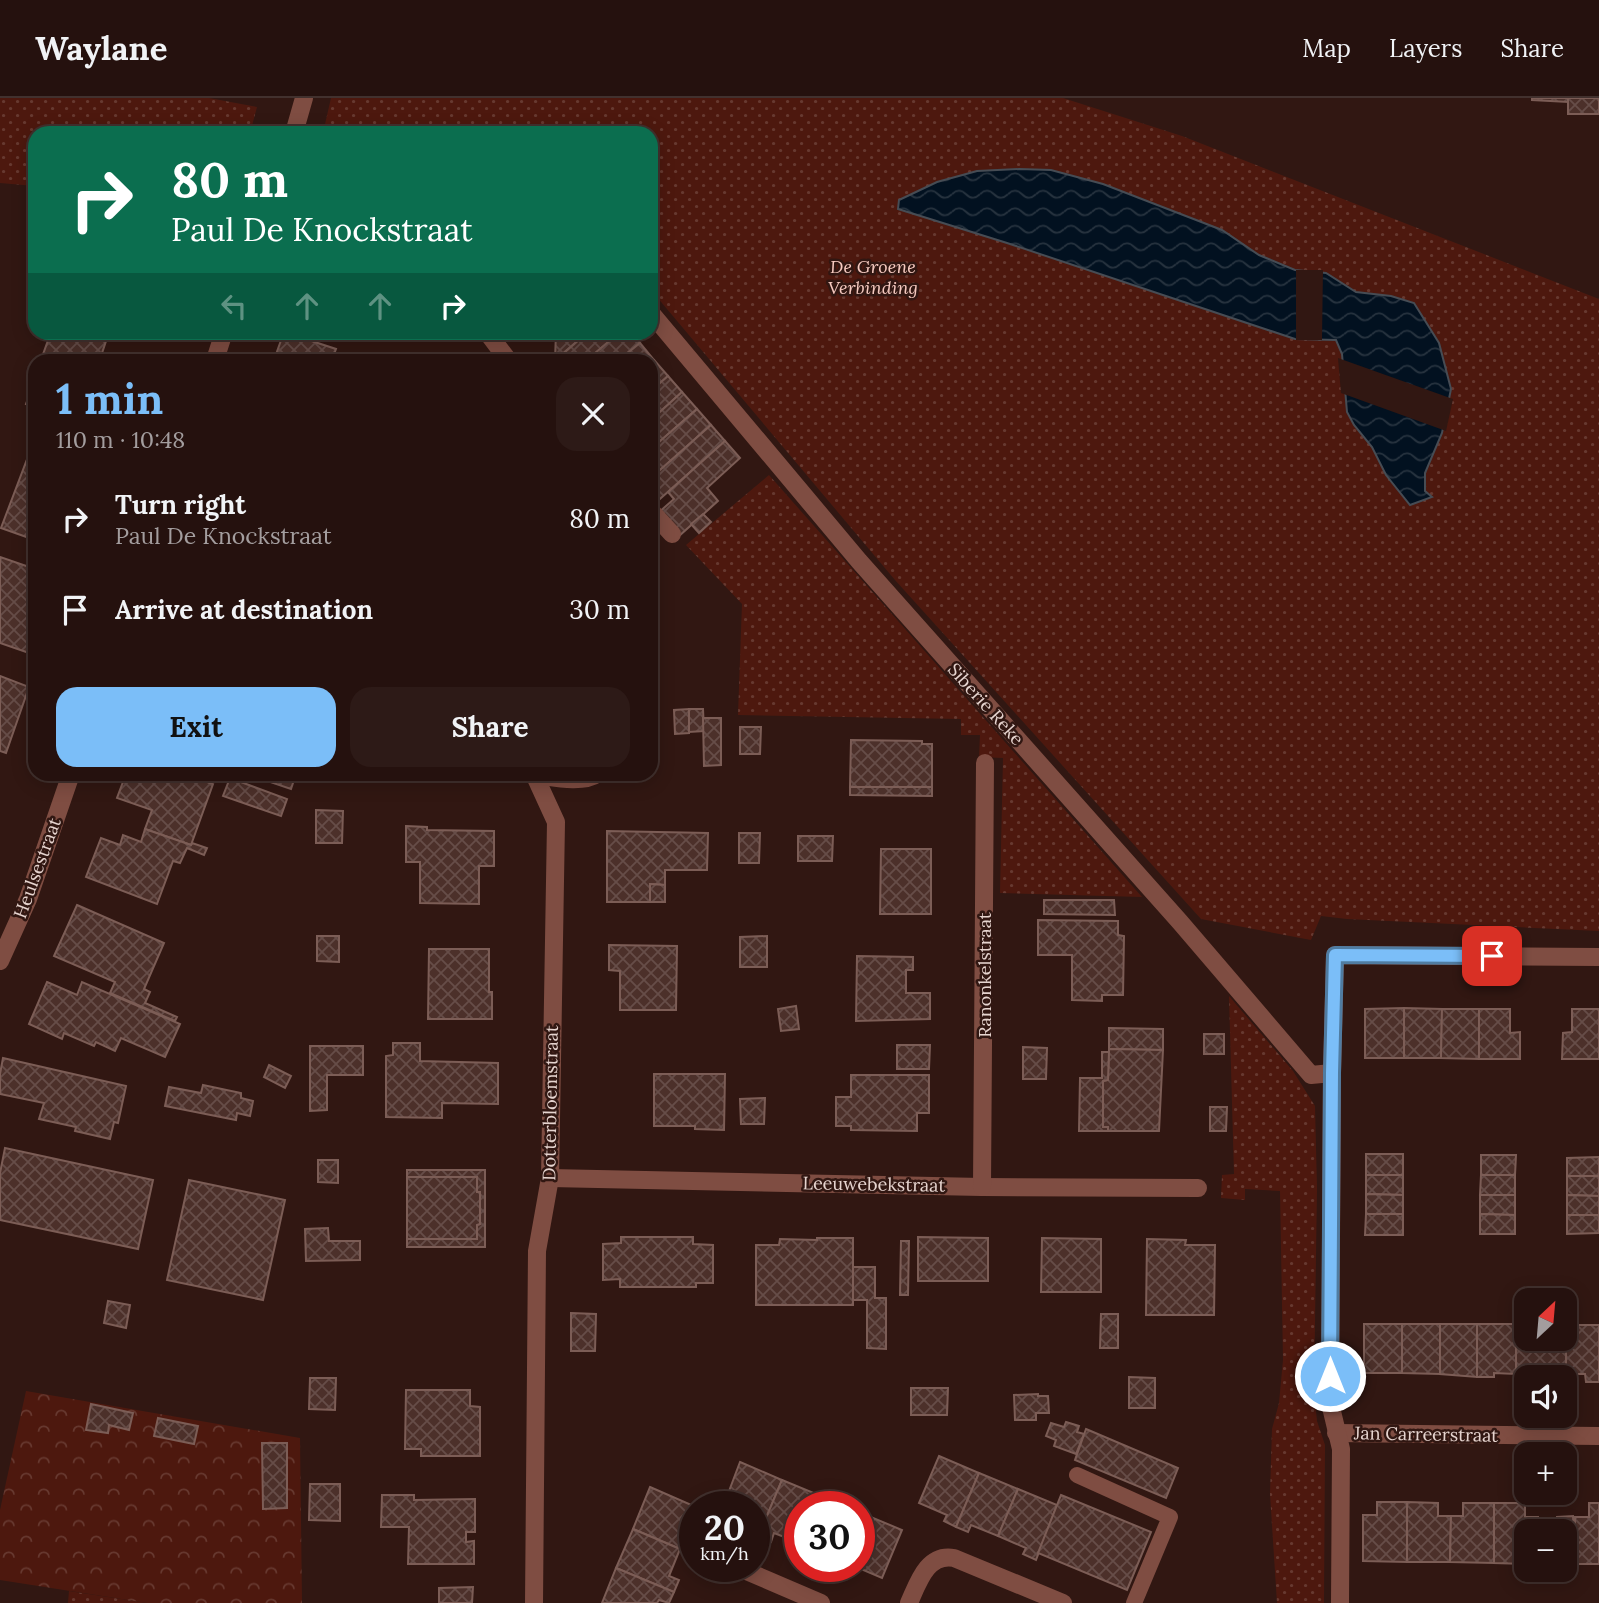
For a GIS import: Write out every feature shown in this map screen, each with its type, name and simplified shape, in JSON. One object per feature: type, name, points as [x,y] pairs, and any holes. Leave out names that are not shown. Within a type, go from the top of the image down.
[{"type":"street","points":[[296,126],[304,98]]},
{"type":"street","name":"Siberie Reke","points":[[658,321],[859,562],[1180,922],[1311,1075],[1332,1073]]},
{"type":"street","points":[[658,519],[672,534]]},
{"type":"street","name":"Ranonkelstraat","points":[[982,1186],[985,763]]},
{"type":"street","name":"Heulsestraat","points":[[0,961],[28,900],[69,781]]},
{"type":"street","name":"Dotterbloemstraat","points":[[534,1603],[537,1251],[550,1178],[556,822],[537,781]]},
{"type":"street","points":[[1340,1603],[1341,1449],[1330,1403],[1335,955],[1599,957]]},
{"type":"street","name":"Leeuwebekstraat","points":[[550,1178],[1199,1188]]},
{"type":"street","name":"Jan Carreerstraat","points":[[1336,1433],[1599,1436]]},
{"type":"street","points":[[909,1603],[924,1571],[932,1563],[946,1556],[1063,1603]]},
{"type":"street","points":[[770,1581],[821,1603]]},
{"type":"lane","points":[[1077,1475],[1170,1517],[1134,1603]]},
{"type":"green space","points":[[0,98],[209,98],[257,107],[252,126],[28,126],[28,185],[0,183]]},
{"type":"green space","name":"De Groene Verbinding","points":[[331,98],[1063,98],[1182,136],[1599,299],[1599,931],[1321,916],[1311,940],[1201,919],[895,580],[658,298],[658,126],[325,126]]},
{"type":"green space","points":[[769,475],[1142,897],[1000,893],[1003,758],[979,757],[980,735],[961,735],[961,719],[738,715],[742,604],[686,545]]},
{"type":"green space","points":[[1229,996],[1293,1071],[1315,1106],[1317,1188],[1314,1391],[1317,1421],[1325,1445],[1324,1603],[1277,1603],[1270,1494],[1272,1429],[1279,1403],[1283,1360],[1280,1191],[1245,1189],[1245,1200],[1221,1198],[1222,1175],[1234,1174]]},
{"type":"green space","points":[[26,1391],[300,1438],[302,1603],[147,1603],[0,1580],[0,1510]]},
{"type":"green space","points":[[69,1591],[147,1603],[68,1603]]},
{"type":"water","points":[[1051,170],[1103,184],[1222,230],[1259,255],[1295,270],[1326,273],[1356,292],[1391,296],[1414,303],[1439,343],[1451,389],[1442,433],[1425,473],[1425,491],[1432,497],[1410,505],[1386,475],[1372,447],[1354,425],[1347,412],[1342,354],[1336,340],[1295,339],[898,209],[899,200],[937,182],[977,171]]},
{"type":"pier","points":[[1296,270],[1323,270],[1322,340],[1296,340]]},
{"type":"pier","points":[[1338,358],[1453,399],[1446,431],[1341,393]]},
{"type":"building","points":[[1568,98],[1568,102],[1532,100]]},
{"type":"building","points":[[1568,98],[1599,98],[1599,114],[1568,114]]},
{"type":"building","points":[[48,340],[106,340],[102,354],[43,354]]},
{"type":"building","points":[[281,340],[308,340],[336,349],[334,354],[276,354]]},
{"type":"building","points":[[556,340],[579,340],[562,354],[555,354]]},
{"type":"building","points":[[579,340],[611,340],[594,354],[563,354]]},
{"type":"building","points":[[611,340],[637,340],[640,343],[626,354],[594,354]]},
{"type":"building","points":[[640,343],[649,354],[626,354]]},
{"type":"building","points":[[658,365],[668,376],[658,385]]},
{"type":"building","points":[[668,376],[682,392],[658,414],[658,385]]},
{"type":"building","points":[[682,392],[697,409],[658,443],[658,414]]},
{"type":"building","points":[[697,409],[711,425],[658,472],[658,443]]},
{"type":"building","points":[[711,425],[725,441],[658,501],[658,472]]},
{"type":"building","points":[[725,441],[740,458],[707,488],[718,501],[679,536],[658,513],[674,499],[668,492]]},
{"type":"building","points":[[28,457],[28,538],[1,528]]},
{"type":"building","points":[[703,514],[711,522],[699,533],[691,524]]},
{"type":"building","points":[[0,557],[28,567],[28,653],[0,643]]},
{"type":"building","points":[[0,676],[28,687],[28,690],[6,753],[0,751]]},
{"type":"building","points":[[689,709],[689,733],[675,734],[674,710]]},
{"type":"building","points":[[689,709],[703,709],[704,731],[689,732]]},
{"type":"building","points":[[703,718],[721,718],[721,765],[704,766]]},
{"type":"building","points":[[740,727],[761,727],[760,754],[740,754]]},
{"type":"building","points":[[851,740],[922,741],[922,744],[932,744],[932,787],[850,787]]},
{"type":"building","points":[[123,781],[204,781],[213,784],[191,845],[145,829],[152,810],[117,798]]},
{"type":"building","points":[[229,781],[238,781],[287,799],[281,816],[223,796]]},
{"type":"building","points":[[270,781],[294,781],[291,789]]},
{"type":"building","points":[[363,781],[447,781],[447,782]]},
{"type":"building","points":[[850,787],[932,787],[932,796],[850,795]]},
{"type":"building","points":[[316,810],[343,811],[342,843],[316,843]]},
{"type":"building","points":[[406,826],[427,827],[427,830],[494,831],[494,866],[479,866],[479,904],[420,903],[420,862],[406,862]]},
{"type":"building","points":[[145,829],[207,848],[204,855],[187,848],[180,863],[173,861],[157,904],[86,877],[101,838],[120,845],[123,835],[141,842]]},
{"type":"building","points":[[607,831],[708,833],[707,870],[665,870],[665,885],[650,884],[650,902],[607,902]]},
{"type":"building","points":[[739,833],[760,833],[759,863],[739,863]]},
{"type":"building","points":[[798,836],[833,836],[832,861],[798,861]]},
{"type":"building","points":[[881,849],[931,849],[931,914],[880,914]]},
{"type":"building","points":[[650,884],[665,885],[665,902],[650,902]]},
{"type":"building","points":[[1044,900],[1114,900],[1115,915],[1044,914]]},
{"type":"building","points":[[77,905],[164,943],[144,989],[150,992],[145,1003],[177,1017],[175,1021],[110,993],[115,982],[54,956]]},
{"type":"building","points":[[1038,920],[1118,921],[1118,935],[1124,936],[1123,995],[1102,995],[1102,1001],[1072,1000],[1072,955],[1038,955]]},
{"type":"building","points":[[317,936],[339,936],[339,962],[317,961]]},
{"type":"building","points":[[767,936],[767,967],[740,967],[740,937]]},
{"type":"building","points":[[609,945],[677,946],[676,1010],[620,1010],[620,971],[609,970]]},
{"type":"building","points":[[429,949],[489,949],[492,1019],[428,1019]]},
{"type":"building","points":[[857,956],[913,957],[913,970],[906,970],[906,993],[930,993],[930,1019],[856,1021]]},
{"type":"building","points":[[47,982],[77,995],[82,982],[180,1024],[165,1057],[121,1038],[115,1051],[96,1042],[94,1046],[64,1033],[62,1039],[29,1024]]},
{"type":"building","points":[[796,1006],[799,1029],[781,1031],[778,1009]]},
{"type":"building","points":[[1404,1008],[1442,1009],[1441,1058],[1404,1058]]},
{"type":"building","points":[[1404,1008],[1404,1058],[1365,1058],[1365,1009]]},
{"type":"building","points":[[1442,1009],[1479,1009],[1479,1059],[1441,1058]]},
{"type":"building","points":[[1479,1009],[1510,1009],[1510,1033],[1520,1032],[1520,1059],[1479,1059]]},
{"type":"building","points":[[1572,1009],[1599,1009],[1599,1059],[1562,1059],[1563,1033],[1572,1032]]},
{"type":"building","points":[[1109,1028],[1163,1029],[1163,1050],[1109,1049]]},
{"type":"building","points":[[1204,1034],[1224,1034],[1224,1054],[1204,1054]]},
{"type":"building","points":[[393,1043],[420,1043],[420,1061],[498,1063],[498,1104],[442,1103],[442,1118],[386,1117],[386,1056],[393,1055]]},
{"type":"building","points":[[897,1045],[930,1045],[929,1069],[897,1069]]},
{"type":"building","points":[[310,1046],[363,1046],[363,1075],[327,1075],[327,1110],[310,1111]]},
{"type":"building","points":[[1023,1047],[1047,1048],[1046,1079],[1023,1079]]},
{"type":"building","points":[[1109,1049],[1163,1050],[1159,1131],[1108,1131],[1108,1127],[1103,1127],[1103,1081],[1108,1080]]},
{"type":"building","points":[[1102,1052],[1109,1052],[1108,1080],[1103,1081],[1103,1127],[1108,1127],[1108,1131],[1079,1131],[1080,1078],[1102,1078]]},
{"type":"building","points":[[3,1058],[126,1086],[118,1123],[114,1122],[110,1139],[75,1131],[76,1127],[39,1119],[44,1103],[0,1094]]},
{"type":"building","points":[[269,1065],[291,1076],[285,1088],[264,1077]]},
{"type":"building","points":[[654,1074],[725,1074],[724,1130],[695,1129],[695,1126],[654,1126]]},
{"type":"building","points":[[851,1075],[929,1075],[929,1113],[917,1113],[917,1131],[851,1130],[851,1126],[836,1126],[836,1097],[851,1097]]},
{"type":"building","points":[[203,1085],[241,1093],[241,1098],[253,1101],[250,1116],[237,1113],[236,1120],[165,1106],[169,1087],[201,1093]]},
{"type":"building","points":[[765,1098],[764,1124],[741,1124],[740,1099]]},
{"type":"building","points":[[1210,1107],[1227,1107],[1226,1131],[1210,1131]]},
{"type":"building","points":[[5,1148],[153,1180],[138,1249],[0,1220],[0,1173]]},
{"type":"building","points":[[1366,1154],[1403,1154],[1403,1175],[1366,1175]]},
{"type":"building","points":[[1481,1155],[1516,1155],[1515,1175],[1481,1175]]},
{"type":"building","points":[[1599,1157],[1599,1176],[1567,1176],[1567,1158]]},
{"type":"building","points":[[318,1160],[338,1160],[338,1183],[318,1182]]},
{"type":"building","points":[[407,1170],[485,1170],[485,1247],[407,1247],[407,1239],[477,1239],[480,1192],[477,1192],[477,1177],[407,1177]]},
{"type":"building","points":[[1366,1175],[1403,1175],[1403,1195],[1366,1194]]},
{"type":"building","points":[[1481,1175],[1515,1175],[1515,1195],[1480,1195]]},
{"type":"building","points":[[1567,1176],[1599,1176],[1599,1196],[1567,1195]]},
{"type":"building","points":[[407,1177],[477,1177],[480,1224],[477,1225],[477,1239],[407,1239]]},
{"type":"building","points":[[189,1180],[285,1200],[263,1300],[167,1280]]},
{"type":"building","points":[[1366,1194],[1403,1195],[1403,1214],[1366,1214]]},
{"type":"building","points":[[1480,1195],[1515,1195],[1515,1215],[1480,1214]]},
{"type":"building","points":[[1567,1195],[1599,1196],[1599,1215],[1567,1215]]},
{"type":"building","points":[[1366,1214],[1403,1214],[1403,1235],[1365,1235]]},
{"type":"building","points":[[1480,1214],[1515,1215],[1515,1234],[1480,1234]]},
{"type":"building","points":[[1567,1215],[1599,1215],[1599,1233],[1567,1234]]},
{"type":"building","points":[[328,1228],[329,1241],[360,1241],[360,1260],[306,1261],[305,1229]]},
{"type":"building","points":[[621,1237],[693,1237],[693,1244],[713,1245],[713,1283],[696,1283],[696,1287],[620,1287],[620,1279],[603,1280],[603,1244],[621,1243]]},
{"type":"building","points":[[918,1237],[988,1238],[988,1281],[918,1281]]},
{"type":"building","points":[[853,1238],[853,1305],[756,1305],[756,1245],[779,1245],[780,1239]]},
{"type":"building","points":[[1042,1238],[1101,1239],[1101,1292],[1041,1292]]},
{"type":"building","points":[[1147,1239],[1186,1240],[1185,1245],[1215,1245],[1214,1315],[1146,1315]]},
{"type":"building","points":[[901,1241],[909,1241],[908,1295],[900,1295]]},
{"type":"building","points":[[853,1267],[875,1267],[875,1298],[886,1298],[886,1349],[867,1348],[867,1300],[853,1300]]},
{"type":"building","points":[[108,1301],[130,1305],[126,1328],[104,1323]]},
{"type":"building","points":[[571,1313],[596,1314],[595,1351],[571,1351]]},
{"type":"building","points":[[1101,1314],[1118,1314],[1118,1348],[1100,1348]]},
{"type":"building","points":[[1364,1324],[1402,1324],[1402,1373],[1364,1373]]},
{"type":"building","points":[[1402,1324],[1440,1324],[1440,1374],[1402,1373]]},
{"type":"building","points":[[1440,1324],[1477,1324],[1477,1377],[1440,1374]]},
{"type":"building","points":[[1477,1324],[1514,1324],[1514,1374],[1494,1373],[1494,1377],[1477,1377]]},
{"type":"building","points":[[1577,1325],[1599,1325],[1599,1382],[1586,1382],[1585,1374],[1577,1374],[1577,1365],[1566,1365],[1566,1351],[1577,1351]]},
{"type":"building","points":[[1516,1351],[1566,1351],[1566,1365],[1516,1365]]},
{"type":"building","points":[[1129,1377],[1155,1378],[1155,1408],[1129,1408]]},
{"type":"building","points":[[310,1378],[336,1378],[335,1410],[309,1409]]},
{"type":"building","points":[[911,1388],[948,1388],[947,1415],[911,1415]]},
{"type":"building","points":[[406,1390],[470,1390],[470,1406],[480,1407],[480,1456],[421,1456],[421,1449],[405,1449]]},
{"type":"building","points":[[1014,1395],[1048,1396],[1049,1413],[1036,1413],[1036,1420],[1015,1420]]},
{"type":"building","points":[[91,1404],[133,1413],[129,1430],[109,1425],[108,1433],[86,1430]]},
{"type":"building","points":[[158,1418],[198,1426],[194,1444],[154,1436]]},
{"type":"building","points":[[1066,1422],[1079,1426],[1077,1432],[1084,1434],[1076,1454],[1054,1446],[1056,1440],[1046,1436],[1051,1423],[1064,1427]]},
{"type":"building","points":[[1086,1429],[1178,1468],[1166,1498],[1075,1460]]},
{"type":"building","points":[[262,1443],[287,1443],[287,1508],[263,1509]]},
{"type":"building","points":[[939,1456],[979,1473],[956,1527],[944,1521],[947,1515],[919,1503]]},
{"type":"building","points":[[740,1462],[782,1480],[770,1508],[770,1491],[729,1491]]},
{"type":"building","points":[[979,1473],[1018,1489],[998,1536],[971,1525],[968,1532],[956,1527]]},
{"type":"building","points":[[782,1480],[809,1491],[784,1491],[784,1537],[774,1533],[771,1542],[770,1508]]},
{"type":"building","points":[[310,1484],[340,1484],[340,1521],[309,1520]]},
{"type":"building","points":[[650,1487],[679,1500],[679,1548],[633,1529]]},
{"type":"building","points":[[1018,1489],[1057,1505],[1036,1560],[1023,1554],[1026,1548],[998,1536]]},
{"type":"building","points":[[382,1495],[414,1495],[414,1500],[475,1499],[475,1532],[466,1532],[466,1542],[474,1541],[474,1564],[408,1564],[409,1527],[381,1527]]},
{"type":"building","points":[[1061,1495],[1151,1532],[1127,1590],[1038,1553]]},
{"type":"building","points":[[1377,1502],[1407,1502],[1407,1562],[1363,1561],[1363,1515],[1377,1515]]},
{"type":"building","points":[[1407,1502],[1438,1503],[1438,1516],[1451,1516],[1450,1562],[1407,1562]]},
{"type":"building","points":[[1463,1503],[1494,1503],[1494,1563],[1450,1562],[1451,1516],[1463,1516]]},
{"type":"building","points":[[1494,1503],[1525,1505],[1525,1517],[1538,1519],[1514,1519],[1514,1564],[1494,1563]]},
{"type":"building","points":[[1589,1503],[1599,1503],[1599,1564],[1577,1564],[1575,1517],[1589,1517]]},
{"type":"building","points":[[1573,1516],[1573,1519],[1557,1519]]},
{"type":"building","points":[[875,1519],[902,1530],[882,1578],[875,1575]]},
{"type":"building","points":[[633,1529],[679,1549],[669,1576],[679,1580],[674,1592],[616,1568]]},
{"type":"building","points":[[616,1568],[674,1592],[669,1603],[659,1600],[657,1603],[602,1603]]},
{"type":"building","points":[[473,1587],[472,1603],[439,1603],[439,1588]]},
{"type":"route","points":[[1330,1376],[1335,955],[1492,956]]}]
